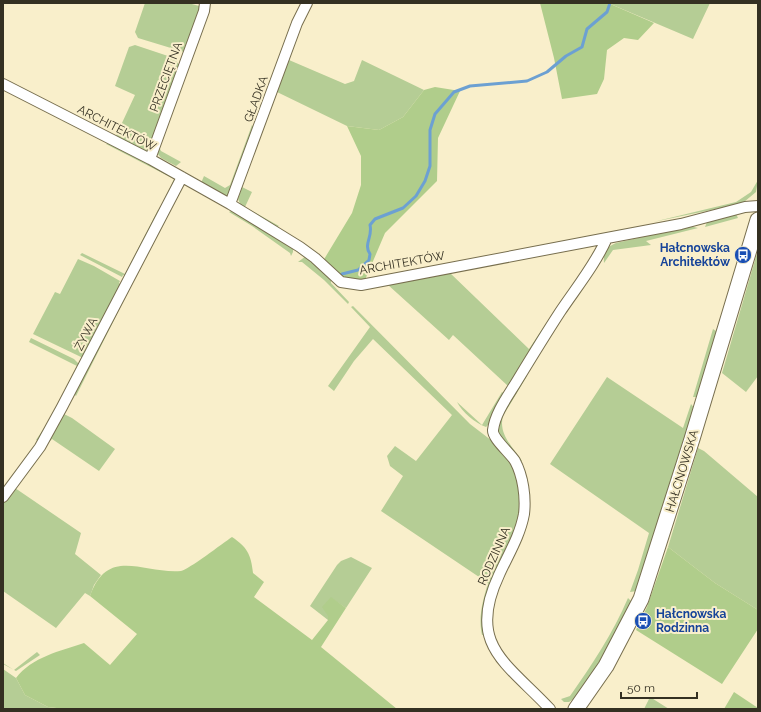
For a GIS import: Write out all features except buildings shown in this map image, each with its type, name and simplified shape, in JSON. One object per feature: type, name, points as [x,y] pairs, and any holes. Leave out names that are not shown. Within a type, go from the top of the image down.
[{"type":"street","name":"PRZECIĘTNA","points":[[150,159],[204,11],[205,3]]},
{"type":"street","name":"GŁADKA","points":[[230,204],[297,23],[307,3]]},
{"type":"street","name":"ARCHITEKTÓW","points":[[3,84],[150,159],[230,204],[300,247],[315,258],[341,282],[352,285],[361,285],[681,224],[745,207],[758,206]]},
{"type":"street","name":"ŻYWA","points":[[3,497],[40,447],[182,177]]},
{"type":"street","name":"HAŁCNOWSKA","points":[[576,709],[606,666],[641,600],[692,439],[758,220]]},
{"type":"street","name":"RODZINNA","points":[[550,709],[506,666],[488,638],[486,624],[487,607],[491,591],[519,534],[525,503],[518,468],[511,455],[494,436],[493,430],[504,402],[550,327],[600,253],[607,238]]},
{"type":"green space","points":[[145,3],[188,3],[203,7],[184,52],[138,38],[135,32]]},
{"type":"green space","points":[[540,3],[608,3],[654,23],[638,40],[624,38],[607,50],[604,79],[597,94],[562,99],[554,58]]},
{"type":"green space","points":[[608,3],[710,3],[693,39]]},
{"type":"green space","points":[[135,45],[174,58],[179,65],[149,152],[140,151],[115,138],[135,95],[115,86],[129,47]]},
{"type":"green space","points":[[289,60],[345,84],[354,81],[362,60],[424,90],[403,117],[379,130],[347,126],[277,92]]},
{"type":"green space","points":[[435,87],[460,91],[438,138],[437,181],[385,233],[365,280],[358,281],[347,279],[323,261],[352,213],[361,185],[361,156],[347,126],[379,130],[403,117],[424,90]]},
{"type":"green space","points":[[252,125],[255,130],[229,196],[225,197],[201,183],[204,176],[225,188],[230,185]]},
{"type":"green space","points":[[110,142],[176,176],[169,198],[165,199],[174,179],[106,144]]},
{"type":"green space","points":[[159,147],[161,151],[181,162],[176,166],[161,158],[157,153]]},
{"type":"green space","points":[[758,180],[756,192],[744,202],[653,222],[736,202],[751,192]]},
{"type":"green space","points":[[242,187],[252,192],[245,207],[279,226],[277,227],[241,206],[238,199]]},
{"type":"green space","points":[[158,210],[160,213],[127,276],[123,275],[122,277],[80,255],[82,253],[125,274]]},
{"type":"green space","points":[[233,210],[293,247],[291,256],[290,253],[252,226],[229,212]]},
{"type":"green space","points":[[736,214],[738,218],[705,227],[707,222]]},
{"type":"green space","points":[[690,226],[698,228],[646,241],[651,245],[613,250],[604,263],[606,251],[610,246],[616,243]]},
{"type":"green space","points":[[758,250],[758,376],[746,392],[722,373]]},
{"type":"green space","points":[[306,256],[331,277],[331,283],[349,302],[348,304],[324,280],[302,262],[298,262]]},
{"type":"green space","points":[[78,259],[94,266],[120,281],[119,283],[122,286],[84,357],[81,357],[33,334],[55,292],[60,294]]},
{"type":"green space","points":[[449,272],[529,349],[543,328],[545,332],[508,386],[453,335],[449,340],[387,284]]},
{"type":"green space","points":[[126,296],[76,396],[73,393],[122,297]]},
{"type":"green space","points":[[353,306],[470,424],[500,447],[517,472],[521,500],[519,521],[506,556],[485,635],[482,635],[481,615],[488,583],[381,511],[403,476],[390,466],[387,456],[395,446],[416,461],[452,415],[373,339],[354,361],[334,391],[328,386],[370,327],[351,307]]},
{"type":"green space","points":[[713,329],[719,333],[699,397],[693,397]]},
{"type":"green space","points":[[31,338],[74,359],[79,364],[40,441],[36,440],[49,421],[77,366],[29,342]]},
{"type":"green space","points":[[524,375],[527,376],[503,416],[502,423],[507,440],[522,461],[518,461],[498,433],[498,422]]},
{"type":"green space","points":[[607,377],[683,428],[691,404],[695,409],[637,591],[630,592],[649,533],[550,464]]},
{"type":"green space","points":[[502,392],[505,394],[491,422],[486,427],[482,425]]},
{"type":"green space","points":[[457,402],[482,425],[469,417]]},
{"type":"green space","points":[[62,413],[72,418],[115,449],[99,471],[52,439],[48,443],[46,442]]},
{"type":"green space","points":[[698,448],[704,451],[758,497],[758,610],[715,583],[668,547]]},
{"type":"green space","points":[[15,488],[81,533],[75,554],[101,575],[94,585],[90,596],[85,593],[56,628],[3,591],[3,502]]},
{"type":"green space","points":[[232,537],[245,548],[251,561],[253,573],[264,582],[254,597],[312,640],[328,620],[328,616],[322,607],[331,597],[346,608],[321,647],[397,709],[65,709],[48,707],[25,695],[16,678],[38,660],[56,652],[84,643],[110,665],[137,634],[90,596],[97,581],[106,571],[116,567],[128,566],[167,571],[181,571]]},
{"type":"green space","points":[[668,547],[715,583],[758,610],[758,629],[722,684],[636,630],[647,607]]},
{"type":"green space","points":[[351,557],[372,568],[346,608],[331,598],[328,620],[310,606],[337,565],[341,561]]},
{"type":"green space","points":[[628,598],[632,602],[616,640],[575,698],[569,702],[564,702],[561,699],[570,696],[586,673],[609,636]]},
{"type":"green space","points":[[37,652],[40,655],[16,671],[14,670]]},
{"type":"green space","points":[[3,669],[16,678],[25,695],[48,707],[65,709],[3,709]]},
{"type":"green space","points":[[734,692],[758,708],[758,709],[724,709]]},
{"type":"green space","points":[[650,697],[669,709],[644,709]]},
{"type":"waterway","points":[[342,274],[358,270],[369,260],[370,254],[367,247],[371,229],[370,225],[375,219],[403,208],[416,196],[425,181],[430,166],[430,130],[435,114],[454,92],[470,86],[527,81],[547,72],[566,56],[582,47],[587,29],[607,12],[610,3]]},
{"type":"place","name":"Hałcnowska Architektów","points":[[743,255]]},
{"type":"place","name":"Hałcnowska Rodzinna","points":[[643,621]]}]
